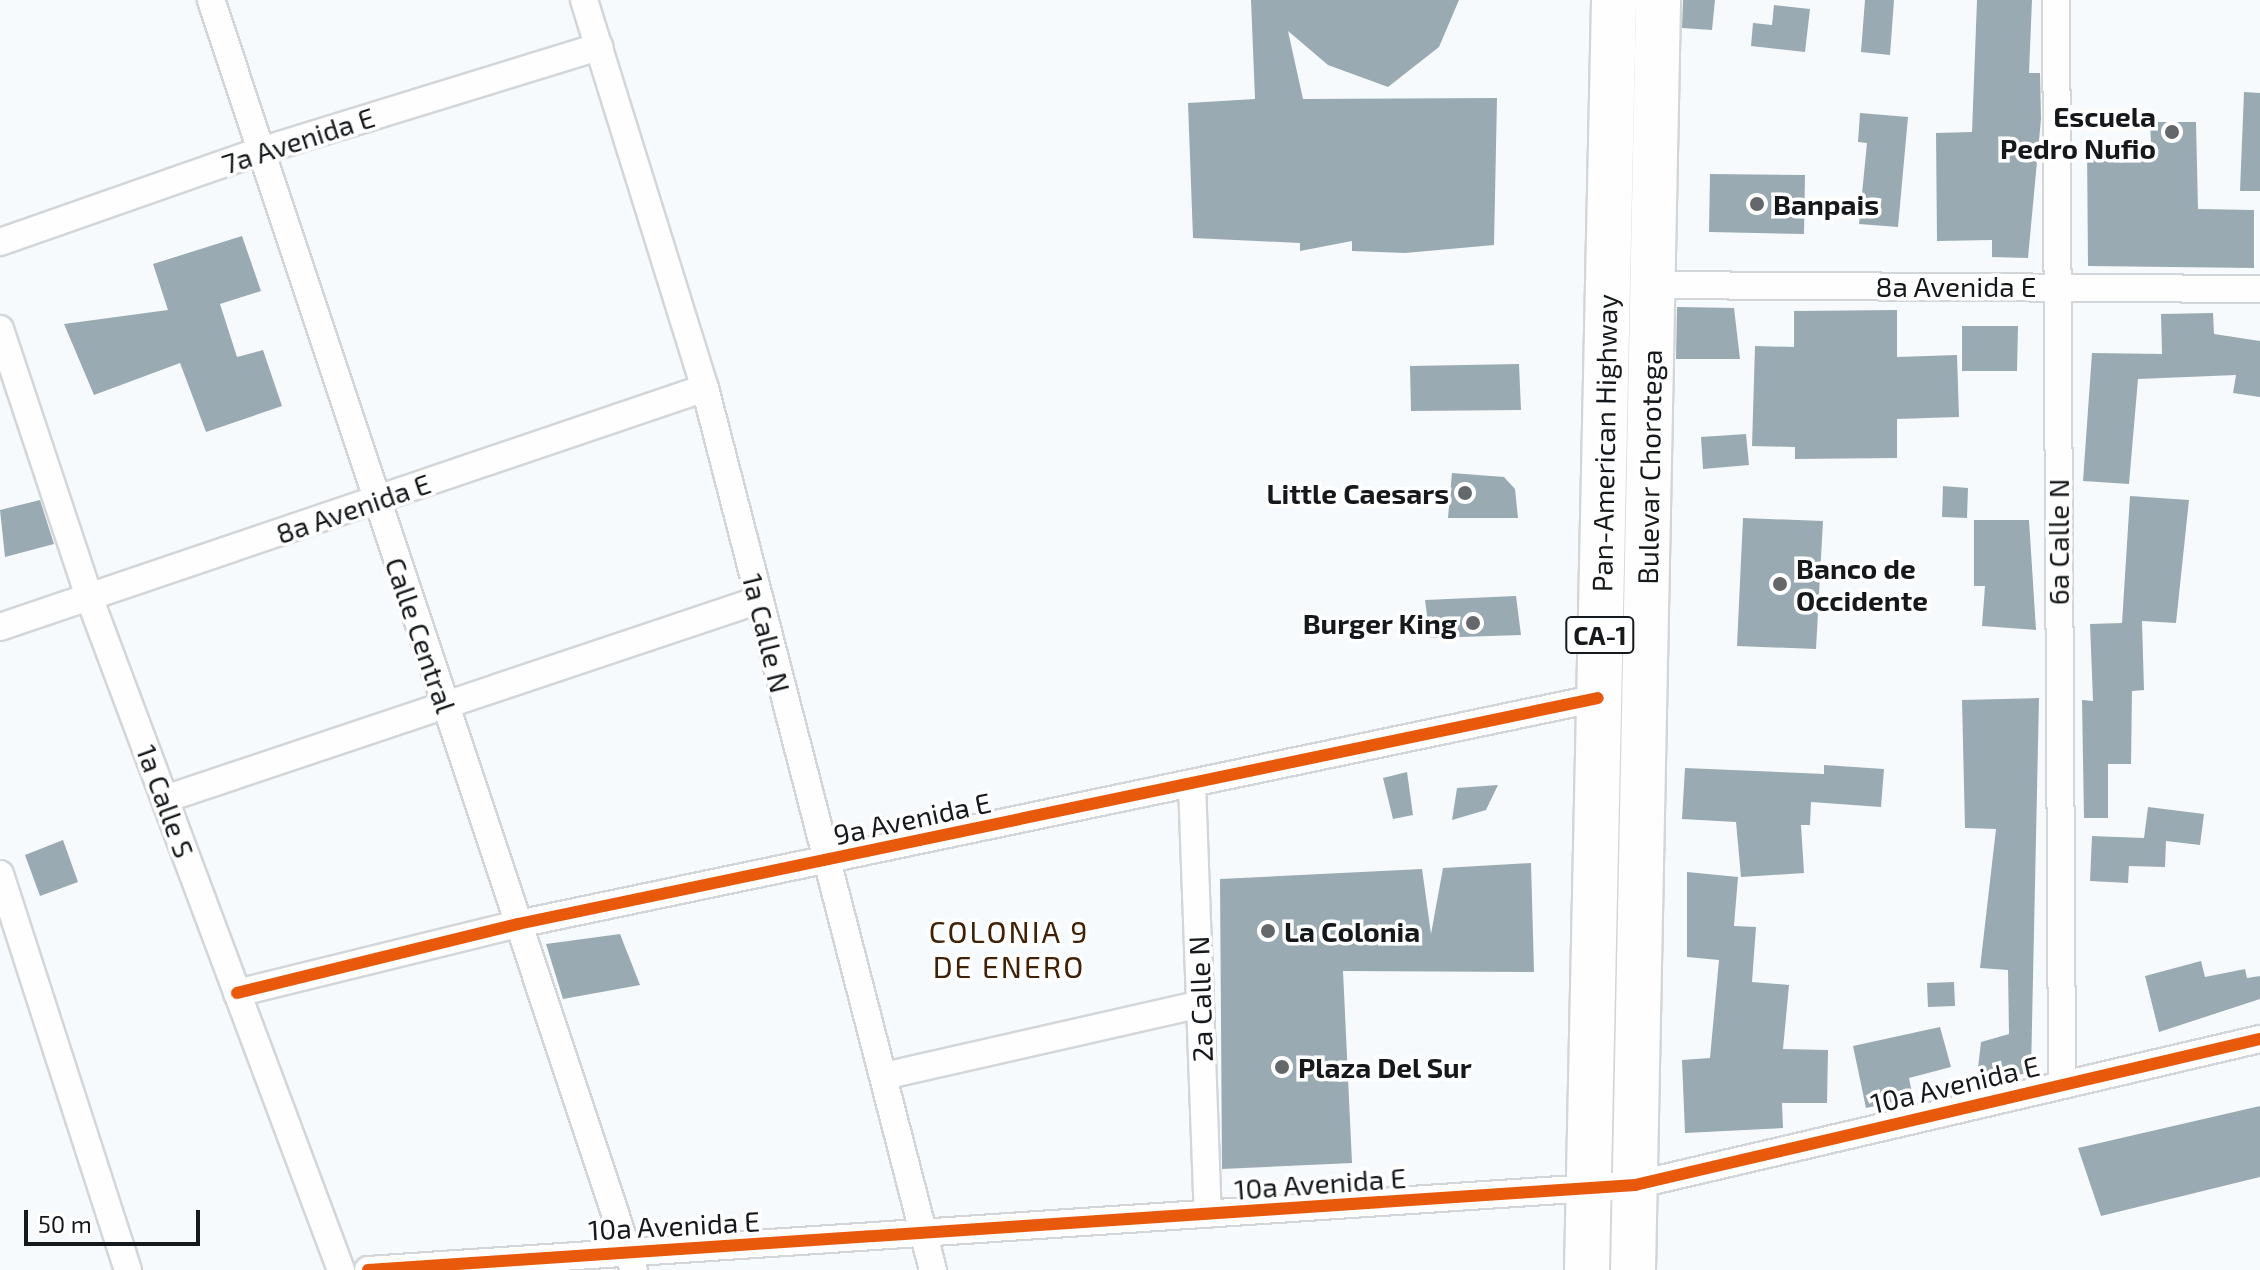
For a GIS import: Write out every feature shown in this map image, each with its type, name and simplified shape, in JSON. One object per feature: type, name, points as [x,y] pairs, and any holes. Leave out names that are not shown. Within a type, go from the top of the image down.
[{"type":"highway","name":"Pan-American Highway","points":[[1587,1270],[1614,0]]},
{"type":"highway","name":"Bulevar Chorotega","points":[[1633,1270],[1658,0]]},
{"type":"street","name":"Calle Central","points":[[211,0],[374,500],[631,1260]]},
{"type":"street","name":"1a Calle N","points":[[584,0],[705,388],[823,862],[929,1234],[933,1270]]},
{"type":"street","name":"6a Calle N","points":[[2056,0],[2062,1083]]},
{"type":"street","name":"7a Avenida E","points":[[0,242],[260,151],[599,47]]},
{"type":"street","name":"8a Avenida E","points":[[1653,285],[2260,289]]},
{"type":"street","name":"1a Calle S","points":[[0,329],[89,597],[341,1270]]},
{"type":"street","name":"8a Avenida E","points":[[0,627],[705,388]]},
{"type":"street","points":[[165,799],[444,701],[759,600]]},
{"type":"street","name":"9a Avenida E","points":[[237,993],[518,924],[1598,698]]},
{"type":"street","name":"2a Calle N","points":[[1192,784],[1208,1214]]},
{"type":"street","points":[[0,874],[128,1270]]},
{"type":"street","points":[[884,1076],[1200,1004]]},
{"type":"street","name":"10a Avenida E","points":[[368,1270],[631,1260],[929,1234],[1635,1185],[2260,1039]]},
{"type":"building","points":[[1251,0],[1459,0],[1439,47],[1388,87],[1328,65],[1288,31],[1303,99],[1497,98],[1494,245],[1405,253],[1352,251],[1352,241],[1300,251],[1300,243],[1193,238],[1188,103],[1255,99]]},
{"type":"building","points":[[1683,0],[1715,0],[1712,30],[1682,28]]},
{"type":"building","points":[[1865,0],[1894,0],[1890,55],[1861,52]]},
{"type":"building","points":[[1977,0],[2032,0],[2029,73],[2040,73],[2041,119],[2028,258],[1992,257],[1992,240],[1937,241],[1936,133],[1972,132]]},
{"type":"building","points":[[1774,5],[1810,9],[1805,52],[1751,46],[1753,23],[1772,25]]},
{"type":"building","points":[[2244,92],[2260,93],[2260,191],[2240,191]]},
{"type":"building","points":[[1860,113],[1908,117],[1898,227],[1859,224],[1867,143],[1858,142]]},
{"type":"building","points":[[2150,122],[2196,122],[2198,209],[2254,210],[2254,268],[2088,266],[2087,144],[2151,143]]},
{"type":"building","name":"Banpais","points":[[1710,174],[1805,175],[1804,234],[1709,232]]},
{"type":"building","points":[[242,236],[261,291],[220,304],[237,357],[263,350],[282,406],[206,432],[180,363],[94,395],[64,324],[168,310],[153,264]]},
{"type":"building","points":[[1677,307],[1734,308],[1740,359],[1676,359]]},
{"type":"building","points":[[1897,310],[1897,357],[1957,355],[1959,417],[1897,419],[1897,458],[1795,459],[1795,447],[1752,446],[1755,346],[1794,347],[1794,311]]},
{"type":"building","points":[[2213,313],[2214,334],[2260,341],[2260,397],[2233,393],[2236,375],[2138,379],[2129,484],[2083,481],[2092,353],[2162,354],[2161,314]]},
{"type":"building","points":[[1962,326],[2018,326],[2017,371],[1962,371]]},
{"type":"building","points":[[1519,364],[1521,410],[1411,411],[1410,366]]},
{"type":"building","points":[[1746,434],[1749,465],[1703,469],[1701,437]]},
{"type":"building","points":[[1452,473],[1504,477],[1515,489],[1518,518],[1448,518]]},
{"type":"building","points":[[1943,486],[1968,488],[1967,518],[1942,517]]},
{"type":"building","points":[[2130,496],[2189,500],[2176,623],[2142,621],[2144,690],[2132,691],[2131,764],[2108,764],[2108,818],[2084,818],[2082,700],[2093,701],[2090,624],[2122,623]]},
{"type":"building","points":[[40,500],[54,544],[5,557],[0,510]]},
{"type":"building","name":"Banco de Occidente","points":[[1743,518],[1823,521],[1816,649],[1737,646]]},
{"type":"building","points":[[1974,520],[2029,520],[2036,630],[1982,626],[1985,586],[1974,586]]},
{"type":"building","points":[[1516,596],[1521,635],[1430,638],[1425,600]]},
{"type":"building","points":[[2039,698],[2031,1072],[1976,1085],[1981,1042],[2009,1034],[2008,970],[1980,968],[1996,829],[1965,828],[1962,700]]},
{"type":"building","points":[[1824,765],[1884,769],[1881,807],[1811,802],[1810,825],[1801,825],[1804,873],[1741,877],[1736,822],[1682,819],[1685,768],[1824,774]]},
{"type":"building","points":[[1407,772],[1413,815],[1393,819],[1383,778]]},
{"type":"building","points":[[1498,785],[1486,810],[1452,820],[1457,788]]},
{"type":"building","points":[[2148,807],[2204,814],[2200,845],[2166,841],[2165,867],[2129,866],[2128,883],[2090,881],[2092,836],[2144,838]]},
{"type":"building","points":[[63,840],[78,882],[40,896],[25,855]]},
{"type":"building","name":"Plaza Del Sur","points":[[1531,863],[1534,972],[1343,971],[1352,1163],[1222,1169],[1220,879],[1422,869],[1431,934],[1443,868]]},
{"type":"building","points":[[1687,872],[1738,877],[1734,926],[1756,927],[1752,982],[1789,985],[1783,1049],[1828,1050],[1827,1103],[1782,1103],[1783,1128],[1685,1133],[1682,1060],[1710,1058],[1719,960],[1687,957]]},
{"type":"building","points":[[620,934],[640,985],[563,999],[546,944]]},
{"type":"building","points":[[2201,961],[2205,977],[2245,969],[2247,978],[2260,976],[2260,999],[2159,1032],[2145,976]]},
{"type":"building","points":[[1954,982],[1955,1006],[1928,1007],[1927,983]]},
{"type":"building","points":[[1940,1027],[1951,1067],[1909,1078],[1913,1098],[1866,1108],[1853,1046]]},
{"type":"building","points":[[2260,1106],[2260,1177],[2101,1216],[2078,1148]]},
{"type":"cycle path","points":[[237,993],[518,924],[1598,698]]},
{"type":"cycle path","points":[[368,1270],[1635,1185],[2260,1039]]},
{"type":"place","name":"Escuela Pedro Nufio","points":[[2172,132]]},
{"type":"place","name":"Banpais","points":[[1757,204]]},
{"type":"place","name":"Little Caesars","points":[[1465,493]]},
{"type":"place","name":"Banco de Occidente","points":[[1780,584]]},
{"type":"place","name":"Burger King","points":[[1473,623]]},
{"type":"place","name":"La Colonia","points":[[1268,931]]},
{"type":"place","name":"Plaza Del Sur","points":[[1282,1067]]},
{"type":"district","name":"COLONIA 9 DE ENERO","points":[[1009,948]]}]
